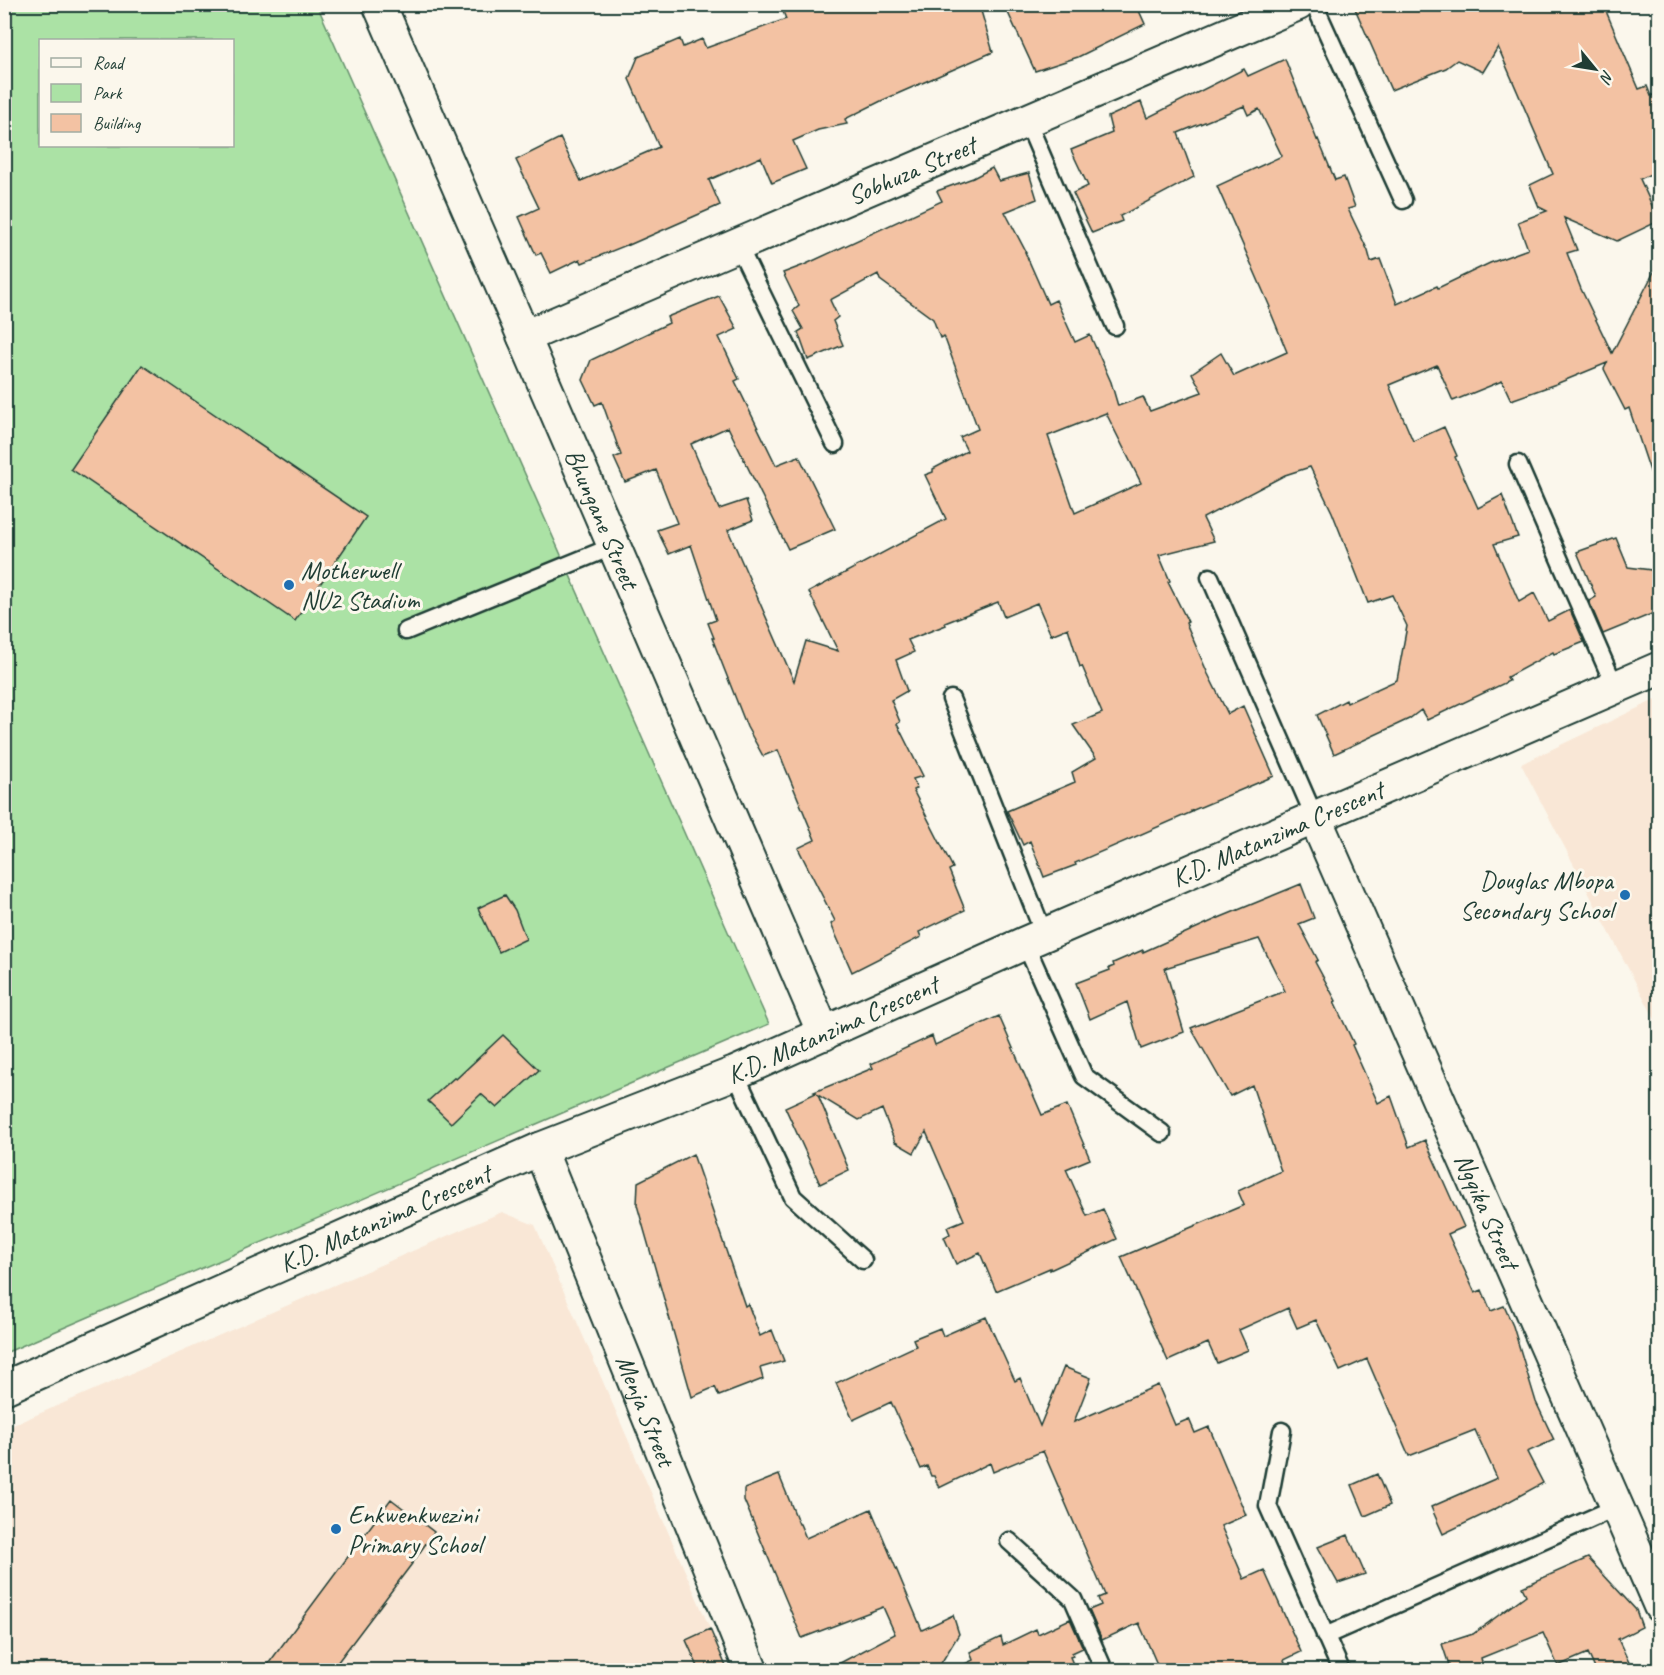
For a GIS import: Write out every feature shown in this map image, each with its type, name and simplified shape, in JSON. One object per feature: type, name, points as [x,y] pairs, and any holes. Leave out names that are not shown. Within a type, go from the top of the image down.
[{"type":"street","name":"Bhungane Street","points":[[379,4],[824,1034]]},
{"type":"street","name":"Sobhuza Street","points":[[524,337],[1298,4]]},
{"type":"street","name":"K.D. Matanzima Crescent","points":[[4,1388],[540,1149],[735,1073],[1035,938],[1659,668]]},
{"type":"street","name":"Ngqika Street","points":[[1315,818],[1659,1606]]},
{"type":"street","name":"Menja Street","points":[[540,1149],[751,1671]]},
{"type":"lane","points":[[1314,4],[1403,200]]},
{"type":"lane","points":[[1027,121],[1115,326]]},
{"type":"lane","points":[[738,246],[835,444]]},
{"type":"lane","points":[[1518,464],[1615,687]]},
{"type":"lane","points":[[406,631],[614,546]]},
{"type":"lane","points":[[1210,577],[1315,818]]},
{"type":"lane","points":[[951,699],[1084,1076],[1162,1133]]},
{"type":"lane","points":[[735,1073],[793,1197],[863,1260]]},
{"type":"lane","points":[[1282,1431],[1268,1506],[1341,1671]]},
{"type":"lane","points":[[1325,1636],[1617,1506]]},
{"type":"lane","points":[[1010,1541],[1072,1599],[1104,1671]]},
{"type":"shaded area","name":"Douglas Mbopa Secondary School","points":[[1659,698],[1659,1027],[1521,764]]},
{"type":"shaded area","name":"Enkwenkwezini Primary School","points":[[502,1212],[535,1225],[728,1670],[5,1670],[4,1429]]},
{"type":"green space","name":"Motherwell NU2 Stadium","points":[[5,5],[317,5],[769,1024],[5,1353]]},
{"type":"building","points":[[780,4],[979,4],[993,52],[881,101],[845,119],[847,124],[818,130],[793,141],[806,169],[772,183],[761,157],[709,180],[720,205],[629,245],[582,263],[580,259],[551,273],[541,253],[536,255],[519,217],[539,208],[516,160],[560,138],[581,181],[659,147],[629,79],[638,57],[680,39],[683,47],[702,39],[706,48],[786,19]]},
{"type":"building","points":[[1004,4],[1136,4],[1145,24],[1078,57],[1035,71]]},
{"type":"building","points":[[1353,4],[1603,4],[1639,89],[1647,86],[1651,96],[1659,92],[1659,170],[1640,179],[1659,221],[1617,241],[1564,218],[1577,250],[1567,253],[1581,289],[1612,353],[1659,262],[1659,485],[1655,486],[1629,408],[1625,410],[1604,369],[1607,363],[1511,400],[1502,381],[1453,401],[1437,365],[1389,385],[1413,441],[1444,427],[1478,508],[1502,495],[1518,537],[1494,544],[1519,602],[1534,593],[1548,621],[1570,610],[1584,642],[1554,654],[1553,652],[1507,677],[1509,681],[1427,720],[1421,710],[1409,719],[1334,754],[1317,715],[1346,700],[1347,703],[1397,680],[1407,626],[1392,595],[1368,603],[1332,512],[1310,467],[1285,475],[1203,518],[1214,541],[1159,555],[1170,581],[1168,582],[1228,714],[1243,706],[1274,776],[1075,863],[1076,865],[1044,877],[1030,841],[1023,845],[1007,811],[1075,782],[1072,772],[1096,758],[1073,725],[1102,713],[1082,666],[1080,667],[1068,628],[1051,635],[1037,603],[1004,617],[998,602],[945,623],[946,625],[908,640],[914,652],[896,660],[907,691],[891,700],[900,722],[897,724],[923,776],[913,779],[917,788],[913,790],[953,868],[949,870],[965,910],[919,932],[921,937],[852,972],[831,924],[835,921],[798,848],[815,840],[778,750],[763,756],[747,727],[712,638],[714,638],[708,623],[716,620],[691,545],[669,554],[657,530],[677,523],[656,470],[625,482],[614,458],[621,455],[602,402],[595,405],[583,380],[591,360],[669,323],[667,317],[719,296],[737,329],[719,337],[739,379],[735,381],[776,465],[799,456],[835,529],[788,549],[728,427],[691,444],[719,509],[746,500],[753,520],[728,530],[794,681],[806,641],[838,651],[809,592],[946,519],[925,475],[967,451],[960,437],[978,429],[944,336],[940,338],[933,319],[880,280],[878,274],[830,300],[838,317],[833,321],[843,345],[808,360],[798,332],[803,329],[793,311],[799,306],[783,273],[942,201],[937,191],[973,178],[992,168],[999,181],[1029,173],[1037,199],[1005,212],[1026,252],[1048,304],[1056,300],[1075,342],[1090,335],[1111,382],[1118,406],[1143,397],[1150,411],[1202,392],[1192,373],[1221,353],[1234,376],[1287,352],[1270,307],[1217,186],[1282,156],[1259,109],[1248,115],[1244,106],[1178,133],[1194,177],[1120,216],[1122,221],[1092,233],[1073,193],[1088,186],[1071,150],[1112,133],[1108,117],[1141,102],[1147,118],[1244,69],[1248,76],[1285,59],[1335,180],[1344,177],[1355,207],[1348,209],[1371,262],[1380,259],[1397,304],[1437,286],[1438,288],[1490,263],[1528,249],[1518,222],[1547,211],[1539,207],[1530,185],[1553,174],[1498,47],[1483,72],[1457,60],[1446,68],[1391,90]],"holes":[[[1106,413],[1141,483],[1075,513],[1048,436]]]},
{"type":"building","points":[[142,365],[366,517],[295,621],[71,469]]},
{"type":"building","points":[[1616,538],[1628,567],[1659,571],[1659,611],[1603,634],[1589,601],[1596,597],[1577,552]]},
{"type":"building","points":[[1301,884],[1314,918],[1299,924],[1318,960],[1315,962],[1336,1001],[1334,1002],[1378,1103],[1391,1096],[1409,1147],[1425,1140],[1464,1227],[1448,1234],[1475,1293],[1482,1290],[1491,1311],[1504,1306],[1513,1326],[1536,1402],[1554,1440],[1527,1452],[1543,1483],[1443,1534],[1431,1507],[1497,1478],[1475,1430],[1409,1456],[1367,1359],[1340,1371],[1316,1320],[1297,1328],[1288,1308],[1239,1330],[1248,1350],[1217,1363],[1208,1343],[1168,1361],[1121,1257],[1244,1205],[1238,1191],[1281,1171],[1252,1085],[1230,1096],[1191,1028],[1285,991],[1259,939],[1165,968],[1184,1032],[1141,1049],[1127,1002],[1090,1019],[1076,983],[1110,970],[1109,968],[1114,966],[1113,963]]},
{"type":"building","points":[[505,895],[515,910],[526,939],[499,952],[478,908]]},
{"type":"building","points":[[999,1016],[1042,1115],[1067,1105],[1090,1159],[1066,1169],[1087,1216],[1103,1209],[1117,1239],[1050,1270],[1050,1268],[996,1291],[980,1253],[956,1264],[944,1237],[950,1234],[947,1227],[964,1220],[926,1132],[914,1153],[895,1142],[882,1109],[859,1120],[818,1095],[849,1170],[820,1184],[785,1107],[816,1093],[814,1092],[873,1068],[871,1064],[932,1036],[935,1045]]},
{"type":"building","points":[[503,1035],[539,1070],[497,1108],[481,1094],[451,1123],[428,1101],[454,1078],[456,1079]]},
{"type":"building","points":[[693,1154],[745,1306],[748,1304],[760,1336],[772,1330],[784,1361],[760,1368],[763,1379],[719,1396],[715,1387],[692,1397],[637,1205],[638,1182]]},
{"type":"building","points":[[986,1317],[1015,1381],[1020,1378],[1040,1426],[1064,1367],[1091,1378],[1074,1422],[1158,1385],[1175,1425],[1189,1419],[1195,1433],[1209,1427],[1246,1515],[1221,1526],[1244,1579],[1264,1570],[1301,1652],[1284,1660],[1289,1671],[1160,1671],[1139,1623],[1102,1640],[1089,1610],[1101,1605],[1098,1598],[1105,1595],[1043,1451],[993,1472],[990,1463],[939,1488],[927,1466],[921,1469],[891,1402],[853,1420],[836,1383],[916,1346],[913,1339],[940,1328],[943,1336]]},
{"type":"building","points":[[1377,1474],[1390,1505],[1365,1516],[1352,1485]]},
{"type":"building","points":[[779,1475],[806,1538],[871,1509],[922,1630],[953,1615],[959,1634],[940,1665],[929,1671],[825,1671],[895,1634],[883,1607],[802,1638],[744,1500],[744,1489]]},
{"type":"building","points":[[391,1499],[434,1532],[411,1565],[331,1671],[263,1671]]},
{"type":"building","points":[[1348,1535],[1365,1574],[1338,1583],[1318,1547]]},
{"type":"building","points":[[1588,1558],[1636,1610],[1642,1627],[1618,1639],[1633,1671],[1596,1671],[1588,1653],[1558,1666],[1543,1633],[1481,1658],[1484,1671],[1451,1671],[1442,1644],[1473,1634],[1526,1595],[1522,1587]]},
{"type":"building","points":[[1070,1619],[1083,1648],[1072,1653],[1073,1656],[1070,1657],[1076,1671],[951,1671],[973,1660],[970,1652],[1001,1637],[1003,1645],[1036,1629],[1038,1634]]},
{"type":"building","points":[[710,1629],[728,1671],[700,1671],[686,1640]]},
{"type":"place","name":"Motherwell NU2 Stadium","points":[[289,585]]},
{"type":"place","name":"Douglas Mbopa Secondary School","points":[[1625,895]]},
{"type":"place","name":"Enkwenkwezini Primary School","points":[[336,1529]]}]
